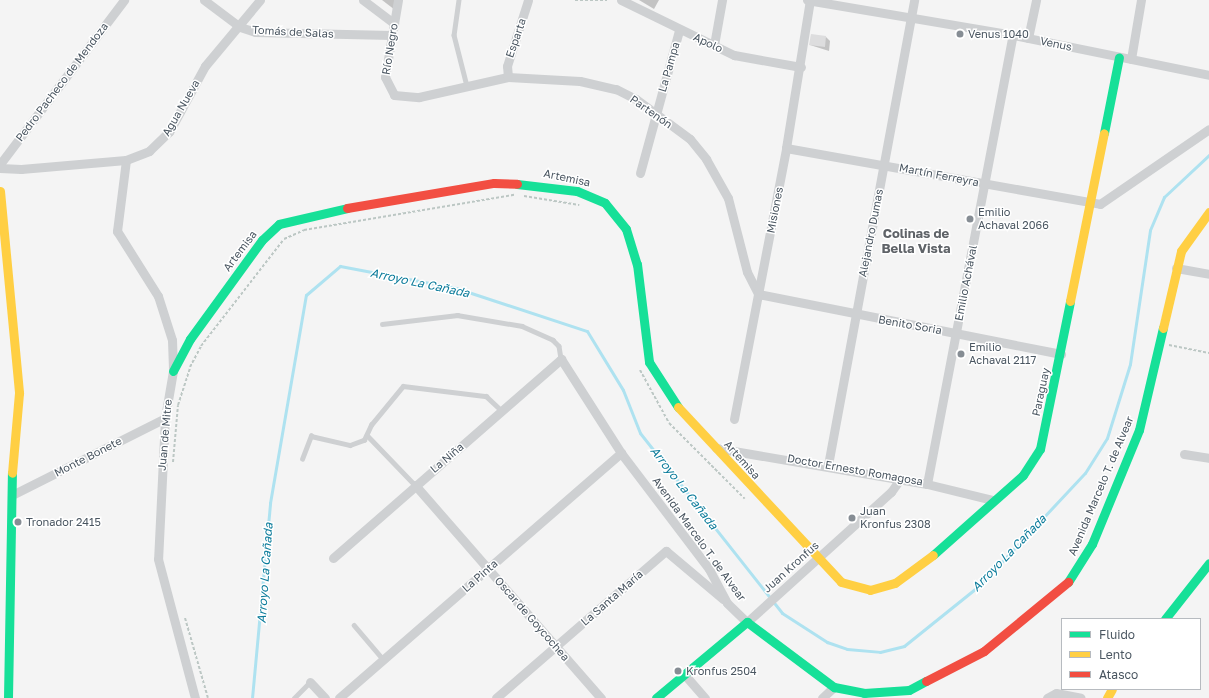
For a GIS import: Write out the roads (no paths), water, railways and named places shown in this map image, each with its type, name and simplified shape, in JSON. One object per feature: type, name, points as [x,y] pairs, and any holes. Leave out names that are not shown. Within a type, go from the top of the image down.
[{"type":"street","name":"Pedro Pacheco de Mendoza","points":[[0,164],[124,0]]},
{"type":"street","name":"Tomás de Salas","points":[[204,0],[240,27],[255,32],[392,35]]},
{"type":"street","name":"Agua Nueva","points":[[0,168],[20,170],[126,160],[143,156],[163,139],[205,66],[240,27],[260,0]]},
{"type":"street","points":[[363,0],[394,23]]},
{"type":"street","name":"Río Negro","points":[[394,95],[384,77],[398,0]]},
{"type":"street","name":"Esparta","points":[[508,77],[507,66],[528,0]]},
{"type":"street","name":"Apolo","points":[[621,0],[679,30],[744,59],[801,66]]},
{"type":"street","points":[[714,45],[722,0]]},
{"type":"street","name":"Venus","points":[[809,0],[911,16],[1013,35],[1209,75]]},
{"type":"street","name":"Misiones","points":[[734,419],[801,66],[809,0]]},
{"type":"street","name":"Alejandro Dumas","points":[[828,465],[914,0]]},
{"type":"street","points":[[1028,38],[1036,0]]},
{"type":"street","points":[[1130,59],[1141,0]]},
{"type":"street","name":"La Pampa","points":[[640,173],[679,30]]},
{"type":"street","name":"Emilio Achával","points":[[927,484],[1013,35]]},
{"type":"street","name":"Paraguay","points":[[817,560],[848,586],[870,590],[895,583],[912,574],[992,500],[1023,474],[1040,449],[1061,354],[1119,57]]},
{"type":"street","name":"Partenón","points":[[394,95],[419,97],[508,77],[598,84],[636,99],[690,139],[706,159],[728,198],[747,272],[758,294]]},
{"type":"street","points":[[1091,204],[1109,200],[1209,129]]},
{"type":"street","name":"Martín Ferreyra","points":[[786,148],[1091,204]]},
{"type":"street","name":"Juan de Mitre","points":[[126,160],[115,225],[163,308],[172,340],[173,371],[165,418],[158,559],[195,698]]},
{"type":"street","name":"Artemisa","points":[[173,371],[190,339],[262,240],[279,224],[310,214],[494,183],[538,184],[594,196],[619,218],[635,253],[647,353],[654,375],[716,448],[817,560]]},
{"type":"street","points":[[0,191],[18,374],[12,495],[8,698]]},
{"type":"street","name":"Avenida Marcelo T. de Alvear","points":[[561,359],[621,453],[709,569],[727,602],[747,622],[834,687],[888,693],[923,685],[984,651],[1066,585],[1092,544],[1140,430],[1161,344],[1176,268],[1184,242],[1209,212]]},
{"type":"street","points":[[1176,268],[1209,274]]},
{"type":"street","name":"Benito Soria","points":[[758,294],[1061,354]]},
{"type":"street","name":"La Niña","points":[[333,558],[561,359]]},
{"type":"street","name":"Monte Bonete","points":[[12,495],[165,418]]},
{"type":"street","name":"Doctor Ernesto Romagosa","points":[[716,448],[828,465],[927,484],[992,500]]},
{"type":"street","name":"La Pinta","points":[[339,698],[621,453]]},
{"type":"street","points":[[1184,454],[1209,458]]},
{"type":"street","name":"Juan Kronfus","points":[[656,698],[747,622],[817,560],[891,492],[900,479]]},
{"type":"street","name":"Oscar de Goycochea","points":[[415,485],[601,698]]},
{"type":"street","name":"La Santa María","points":[[496,698],[666,551],[727,602]]},
{"type":"street","points":[[1166,618],[1209,563]]},
{"type":"street","points":[[684,674],[705,698]]},
{"type":"street","points":[[310,682],[325,698]]},
{"type":"street","points":[[822,698],[834,687]]},
{"type":"street","points":[[1048,698],[1056,693],[1081,698]]},
{"type":"lane","points":[[459,0],[454,36],[468,86]]},
{"type":"lane","points":[[382,324],[457,315],[522,326],[553,340],[559,346],[561,359]]},
{"type":"lane","points":[[302,459],[311,436],[350,445],[358,444],[367,435],[403,386],[486,396],[502,411]]},
{"type":"lane","points":[[367,435],[415,485]]},
{"type":"lane","points":[[354,625],[383,659]]},
{"type":"lane","points":[[294,698],[310,682]]},
{"type":"waterway","name":"Arroyo La Cañada","points":[[252,698],[270,503],[306,295],[340,266],[456,288],[587,331],[623,390],[640,433],[782,613],[827,642],[847,649],[880,652],[904,646],[981,584],[1085,473],[1107,438],[1130,364],[1150,230],[1164,197],[1209,155]]},
{"type":"place","name":"Venus 1040","points":[[960,34]]},
{"type":"place","name":"Emilio Achaval 2066","points":[[970,219]]},
{"type":"place","name":"Emilio Achaval 2117","points":[[961,354]]},
{"type":"place","name":"Juan Kronfus 2308","points":[[852,518]]},
{"type":"place","name":"Tronador 2415","points":[[18,522]]},
{"type":"place","name":"Kronfus 2504","points":[[678,671]]},
{"type":"district","name":"Colinas de Bella Vista","points":[[916,242]]}]
